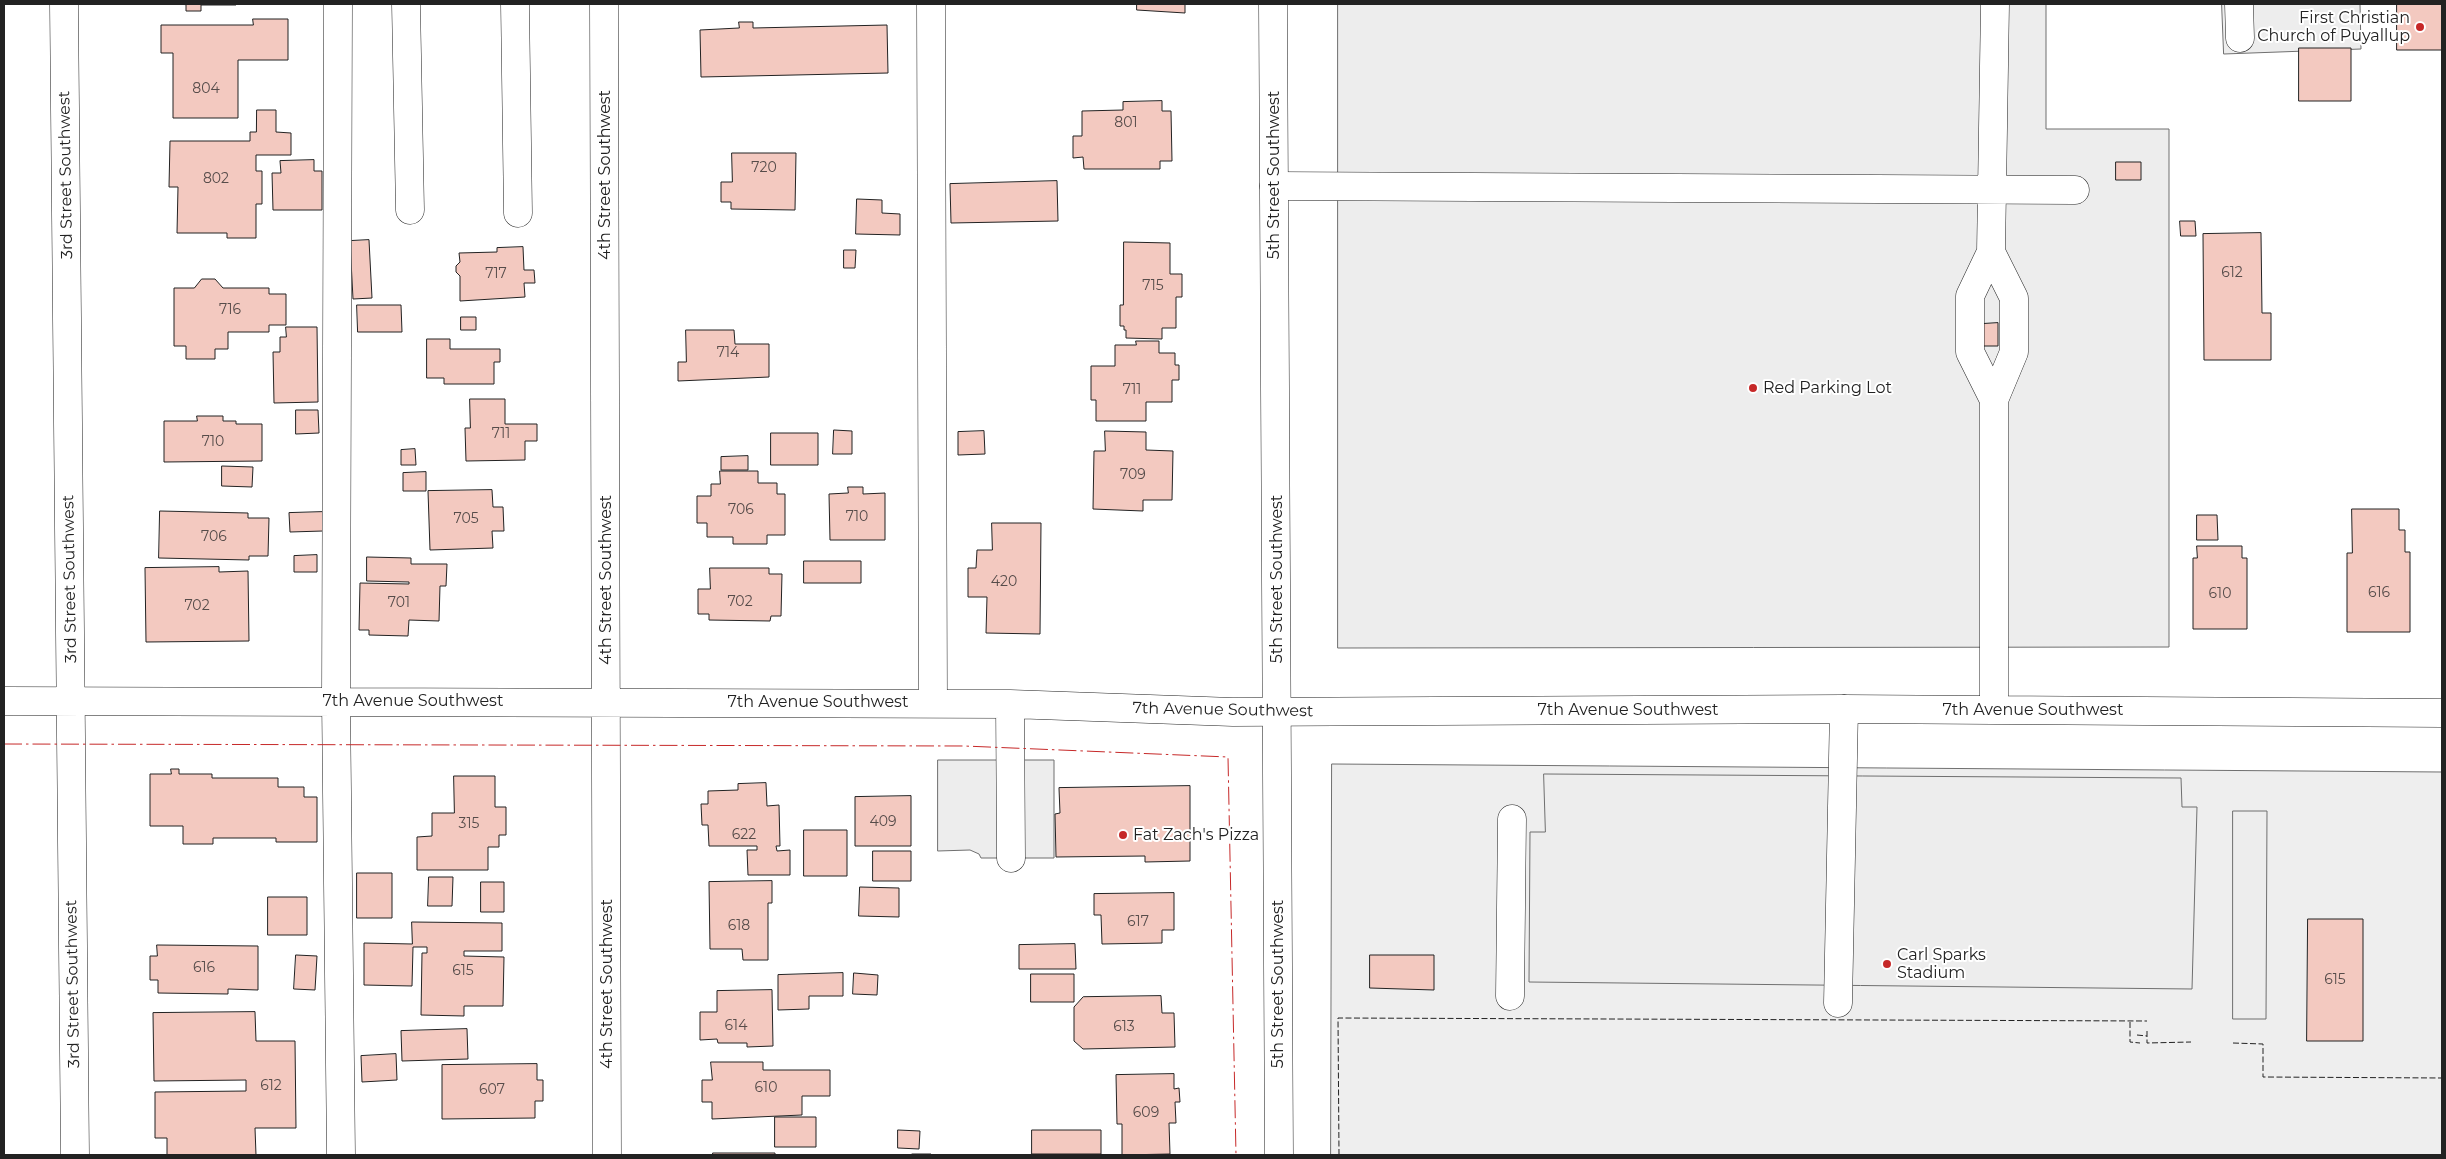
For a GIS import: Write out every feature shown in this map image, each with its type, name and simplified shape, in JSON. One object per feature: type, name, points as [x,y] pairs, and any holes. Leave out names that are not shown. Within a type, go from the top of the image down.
[{"type":"street","name":"3rd Street Southwest","points":[[64,4],[75,1155]]},
{"type":"street","points":[[338,4],[336,701],[341,1155]]},
{"type":"street","points":[[406,4],[410,210]]},
{"type":"street","points":[[515,4],[518,214]]},
{"type":"street","name":"4th Street Southwest","points":[[604,4],[607,1155]]},
{"type":"street","points":[[931,4],[933,703]]},
{"type":"street","name":"5th Street Southwest","points":[[1273,4],[1279,1155]]},
{"type":"street","points":[[1994,4],[1991,252],[1970,296],[1970,352],[1994,400]]},
{"type":"street","points":[[2239,4],[2240,38]]},
{"type":"street","points":[[1274,186],[2075,190]]},
{"type":"street","points":[[1991,252],[2014,298],[2014,352],[1994,400],[1994,710]]},
{"type":"street","name":"7th Avenue Southwest","points":[[4,701],[933,703],[1233,712],[1844,709],[2442,713]]},
{"type":"street","points":[[1010,704],[1011,858]]},
{"type":"street","points":[[1838,1003],[1844,709]]},
{"type":"street","points":[[1510,996],[1512,819]]},
{"type":"shaded area","name":"Red Parking Lot","points":[[1338,4],[2046,4],[2046,129],[2169,129],[2169,647],[1338,648]]},
{"type":"shaded area","points":[[2222,4],[2360,4],[2361,49],[2224,54]]},
{"type":"shaded area","points":[[938,760],[1054,760],[1054,858],[981,858],[979,854],[970,850],[938,851]]},
{"type":"shaded area","name":"Carl Sparks Stadium","points":[[1332,764],[2442,772],[2442,1155],[1331,1155]]},
{"type":"shaded area","points":[[1544,774],[2181,778],[2182,807],[2197,807],[2192,989],[1529,982],[1530,832],[1545,832]]},
{"type":"shaded area","points":[[2233,811],[2267,811],[2266,1019],[2233,1019]]},
{"type":"building","points":[[169,4],[236,5],[201,5],[201,11],[186,11],[186,5]]},
{"type":"building","points":[[1137,4],[1185,4],[1185,13],[1137,10]]},
{"type":"building","name":"First Christian Church of Puyallup","points":[[2397,4],[2442,4],[2442,50],[2397,50]]},
{"type":"building","points":[[253,19],[288,19],[288,60],[238,60],[238,118],[173,118],[173,53],[161,53],[161,25],[253,25]]},
{"type":"building","points":[[739,22],[753,22],[753,28],[887,25],[888,73],[701,77],[700,30],[739,28]]},
{"type":"building","points":[[2299,48],[2351,48],[2351,101],[2299,101]]},
{"type":"building","points":[[1162,101],[1162,111],[1171,111],[1172,161],[1160,161],[1160,169],[1084,169],[1083,157],[1073,158],[1073,136],[1082,136],[1082,111],[1123,110],[1123,102]]},
{"type":"building","points":[[257,110],[276,110],[276,132],[291,133],[291,155],[256,155],[256,171],[262,171],[262,204],[256,204],[256,238],[227,238],[227,233],[177,233],[178,187],[169,187],[170,141],[250,141],[250,132],[256,132]]},
{"type":"building","points":[[732,153],[796,153],[795,210],[731,209],[731,202],[721,202],[721,182],[732,182]]},
{"type":"building","points":[[314,160],[314,171],[322,171],[322,210],[273,210],[272,173],[281,173],[280,161]]},
{"type":"building","points":[[2116,162],[2141,162],[2141,180],[2116,180]]},
{"type":"building","points":[[1057,181],[1058,221],[951,223],[950,184]]},
{"type":"building","points":[[857,199],[882,200],[882,213],[900,214],[900,235],[856,234]]},
{"type":"building","points":[[2180,221],[2195,221],[2196,236],[2181,236]]},
{"type":"building","points":[[2261,233],[2262,313],[2271,313],[2271,360],[2204,360],[2203,234]]},
{"type":"building","points":[[369,240],[372,298],[353,299],[350,241]]},
{"type":"building","points":[[1124,242],[1170,243],[1170,274],[1182,274],[1182,297],[1176,297],[1176,328],[1162,328],[1162,339],[1126,338],[1124,326],[1120,326],[1120,305],[1123,305]]},
{"type":"building","points":[[523,247],[524,270],[534,270],[535,283],[524,283],[525,297],[460,301],[460,276],[456,272],[456,266],[460,262],[459,253],[497,252],[497,248]]},
{"type":"building","points":[[844,250],[856,250],[855,268],[844,268]]},
{"type":"building","points":[[202,279],[215,279],[223,288],[269,288],[269,294],[286,294],[286,325],[269,325],[269,332],[228,332],[228,349],[215,349],[215,359],[186,359],[186,346],[174,346],[174,288],[194,288]]},
{"type":"building","points":[[357,305],[401,305],[402,332],[358,332]]},
{"type":"building","points":[[461,317],[476,317],[476,330],[461,330]]},
{"type":"building","points":[[1998,323],[1998,346],[1983,346],[1982,324]]},
{"type":"building","points":[[286,327],[317,327],[318,402],[274,403],[273,352],[280,352],[280,337],[286,337]]},
{"type":"building","points":[[686,330],[734,330],[735,344],[769,344],[769,377],[678,381],[678,362],[686,362]]},
{"type":"building","points":[[427,339],[450,339],[450,349],[500,349],[500,362],[494,362],[494,384],[444,384],[444,378],[427,378]]},
{"type":"building","points":[[1136,341],[1159,341],[1159,353],[1175,353],[1175,365],[1179,365],[1179,380],[1172,380],[1172,402],[1146,402],[1146,421],[1096,421],[1096,400],[1091,400],[1091,366],[1115,366],[1115,345],[1136,345]]},
{"type":"building","points":[[470,399],[505,399],[505,424],[537,424],[537,441],[525,441],[525,460],[466,461],[465,428],[470,428]]},
{"type":"building","points":[[296,410],[318,410],[319,433],[296,434]]},
{"type":"building","points":[[197,416],[223,416],[223,421],[236,421],[236,424],[262,424],[262,461],[164,462],[164,421],[197,421]]},
{"type":"building","points":[[834,430],[852,431],[852,454],[833,454]]},
{"type":"building","points":[[984,431],[985,454],[958,455],[958,432]]},
{"type":"building","points":[[1105,431],[1146,432],[1146,450],[1173,451],[1172,500],[1143,500],[1143,511],[1093,509],[1094,451],[1105,451]]},
{"type":"building","points":[[771,433],[818,433],[818,465],[771,465]]},
{"type":"building","points":[[415,449],[416,465],[401,465],[401,450]]},
{"type":"building","points":[[748,456],[748,470],[721,470],[721,457]]},
{"type":"building","points":[[222,466],[253,467],[252,487],[222,486]]},
{"type":"building","points":[[720,471],[758,471],[758,483],[777,483],[777,494],[785,494],[785,535],[767,535],[767,544],[733,544],[733,537],[707,537],[707,523],[697,523],[697,496],[711,496],[711,484],[720,484]]},
{"type":"building","points":[[426,472],[426,491],[403,491],[403,473]]},
{"type":"building","points":[[848,487],[863,487],[863,494],[885,493],[885,540],[830,540],[829,494],[848,493]]},
{"type":"building","points":[[492,490],[493,507],[503,507],[504,531],[492,531],[493,548],[430,550],[428,491]]},
{"type":"building","points":[[2352,509],[2399,509],[2399,530],[2405,530],[2405,552],[2410,552],[2410,632],[2347,632],[2347,553],[2352,553]]},
{"type":"building","points":[[160,511],[248,513],[248,518],[269,518],[268,556],[249,556],[249,560],[159,558]]},
{"type":"building","points":[[323,512],[323,531],[290,532],[289,513]]},
{"type":"building","points":[[2197,515],[2217,515],[2218,540],[2197,540]]},
{"type":"building","points":[[992,523],[1041,523],[1040,634],[986,633],[987,597],[968,597],[968,568],[976,568],[977,550],[992,550]]},
{"type":"building","points":[[2197,546],[2242,546],[2242,558],[2247,558],[2247,629],[2193,629],[2193,558],[2197,558]]},
{"type":"building","points":[[317,555],[317,572],[294,572],[294,556]]},
{"type":"building","points":[[367,557],[411,558],[411,564],[447,564],[446,586],[440,586],[439,621],[409,620],[408,636],[369,635],[369,630],[359,630],[360,583],[409,584],[409,582],[367,581]]},
{"type":"building","points":[[804,561],[861,561],[861,583],[804,583]]},
{"type":"building","points":[[219,567],[219,572],[248,571],[249,641],[146,642],[145,568]]},
{"type":"building","points":[[710,568],[769,568],[769,574],[782,574],[781,616],[771,616],[770,621],[709,620],[709,614],[698,614],[698,589],[710,589]]},
{"type":"building","points":[[171,769],[179,769],[179,774],[212,774],[212,778],[278,778],[278,787],[304,787],[304,797],[317,797],[317,842],[276,842],[276,838],[213,838],[213,844],[183,844],[183,826],[150,826],[150,774],[171,774]]},
{"type":"building","points":[[454,776],[495,776],[495,807],[506,807],[506,835],[499,835],[499,847],[488,847],[488,870],[417,870],[417,837],[432,836],[432,813],[454,813]]},
{"type":"building","points":[[766,783],[767,806],[779,805],[780,846],[776,846],[777,851],[790,850],[790,875],[748,875],[747,850],[757,850],[757,846],[709,846],[708,825],[702,825],[701,804],[708,804],[708,791],[738,790],[738,784]]},
{"type":"building","name":"Fat Zach's Pizza","points":[[1190,786],[1190,861],[1145,862],[1145,856],[1056,857],[1055,814],[1060,813],[1059,788]]},
{"type":"building","points":[[911,796],[911,846],[855,846],[855,797]]},
{"type":"building","points":[[804,830],[847,830],[847,876],[804,876]]},
{"type":"building","points":[[873,851],[911,851],[911,881],[873,881]]},
{"type":"building","points":[[357,873],[392,873],[392,918],[357,918]]},
{"type":"building","points":[[429,877],[453,877],[452,906],[428,906]]},
{"type":"building","points":[[772,881],[772,903],[768,903],[768,960],[743,960],[742,949],[710,949],[709,882]]},
{"type":"building","points":[[481,882],[504,882],[504,912],[481,912]]},
{"type":"building","points":[[860,887],[899,888],[899,917],[859,916]]},
{"type":"building","points":[[1174,893],[1174,930],[1162,930],[1162,943],[1102,944],[1101,915],[1094,915],[1094,894]]},
{"type":"building","points":[[268,897],[307,897],[307,935],[268,935]]},
{"type":"building","points":[[2308,919],[2363,919],[2363,1041],[2307,1041]]},
{"type":"building","points":[[412,922],[502,923],[502,951],[464,951],[464,956],[504,957],[503,1006],[464,1006],[464,1016],[421,1015],[422,953],[427,953],[427,947],[413,947],[412,986],[364,985],[364,943],[412,944]]},
{"type":"building","points":[[1075,944],[1076,969],[1019,969],[1019,945]]},
{"type":"building","points":[[157,945],[258,946],[258,990],[228,989],[228,994],[158,993],[158,980],[150,980],[150,956],[157,956]]},
{"type":"building","points":[[296,955],[317,956],[315,990],[294,989]]},
{"type":"building","points":[[1370,955],[1434,955],[1434,990],[1370,988]]},
{"type":"building","points":[[843,973],[843,996],[809,996],[809,1009],[778,1010],[778,975]]},
{"type":"building","points":[[854,973],[878,975],[877,995],[853,994]]},
{"type":"building","points":[[1031,974],[1074,974],[1074,1002],[1031,1002]]},
{"type":"building","points":[[772,990],[773,1046],[747,1047],[747,1043],[718,1043],[717,1039],[700,1040],[700,1012],[717,1012],[717,991]]},
{"type":"building","points":[[1161,996],[1162,1013],[1174,1013],[1175,1047],[1083,1049],[1074,1041],[1074,1007],[1083,997]]},
{"type":"building","points":[[255,1012],[256,1041],[295,1041],[296,1128],[255,1128],[256,1155],[167,1155],[167,1138],[155,1138],[155,1092],[246,1091],[246,1080],[154,1081],[153,1013]]},
{"type":"building","points":[[467,1029],[468,1059],[402,1061],[401,1031]]},
{"type":"building","points":[[396,1054],[397,1080],[362,1082],[361,1056]]},
{"type":"building","points":[[711,1062],[763,1062],[763,1070],[830,1070],[830,1096],[802,1096],[802,1115],[712,1119],[712,1102],[702,1102],[702,1080],[712,1080]]},
{"type":"building","points":[[537,1064],[537,1080],[543,1080],[543,1101],[535,1101],[535,1118],[442,1119],[442,1065]]},
{"type":"building","points":[[1174,1074],[1174,1089],[1179,1088],[1180,1102],[1175,1102],[1176,1123],[1169,1123],[1170,1154],[1122,1155],[1122,1124],[1117,1124],[1116,1075]]},
{"type":"building","points":[[775,1117],[816,1117],[816,1147],[775,1147]]},
{"type":"building","points":[[898,1130],[920,1131],[919,1149],[898,1148]]},
{"type":"building","points":[[1032,1130],[1101,1130],[1101,1154],[1032,1154]]},
{"type":"building","points":[[713,1153],[775,1153],[775,1155],[713,1155]]},
{"type":"building","points":[[931,1154],[931,1155],[912,1155]]},
{"type":"fence","points":[[1339,1155],[1338,1018],[2147,1021]]},
{"type":"fence","points":[[2130,1022],[2130,1042],[2140,1043]]},
{"type":"fence","points":[[2147,1031],[2147,1043],[2191,1042]]},
{"type":"fence","points":[[2137,1035],[2147,1036]]},
{"type":"fence","points":[[2233,1043],[2263,1044],[2263,1077],[2442,1078],[2442,1155]]},
{"type":"power","points":[[4,744],[964,746],[1228,757],[1236,1155]]},
{"type":"place","name":"First Christian Church of Puyallup","points":[[2420,27]]},
{"type":"place","name":"Red Parking Lot","points":[[1753,388]]},
{"type":"place","name":"Fat Zach's Pizza","points":[[1123,835]]},
{"type":"place","name":"Carl Sparks Stadium","points":[[1887,964]]}]
